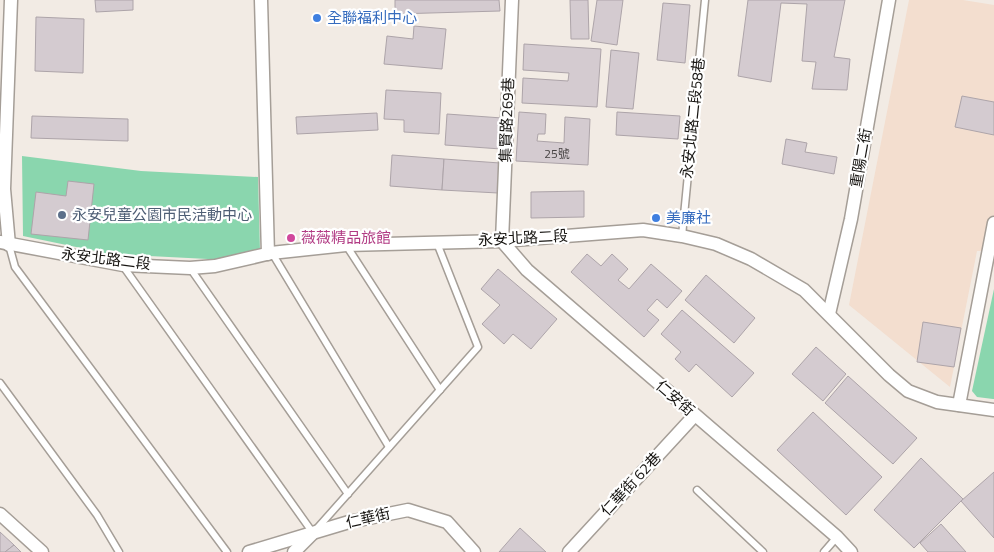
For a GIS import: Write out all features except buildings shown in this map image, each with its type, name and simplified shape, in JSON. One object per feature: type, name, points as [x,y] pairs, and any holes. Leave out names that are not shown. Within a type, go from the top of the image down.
[{"type":"street","points":[[4,243],[4,189],[11,0]]},
{"type":"street","points":[[261,0],[270,253]]},
{"type":"street","name":"集賢路269巷","points":[[502,241],[512,0]]},
{"type":"street","name":"重陽二街","points":[[829,314],[851,219],[890,0]]},
{"type":"street","points":[[959,405],[994,223]]},
{"type":"street","name":"永安北路二段","points":[[4,243],[123,265],[190,268],[215,266],[270,253],[346,245],[502,241],[644,230],[682,236],[716,244],[751,259],[804,290],[889,375],[908,391],[937,402],[994,410]]},
{"type":"street","name":"仁安街","points":[[502,241],[527,270],[851,552]]},
{"type":"street","name":"仁華街 62巷","points":[[569,552],[694,416]]},
{"type":"street","name":"仁華街","points":[[249,552],[349,522],[408,510],[448,522],[474,552]]},
{"type":"street","points":[[0,514],[42,552]]},
{"type":"street","points":[[294,552],[313,533]]},
{"type":"lane","name":"永安北路二段58巷","points":[[682,236],[705,0]]},
{"type":"lane","points":[[123,265],[313,533],[478,347],[436,242]]},
{"type":"lane","points":[[4,243],[16,267],[227,552]]},
{"type":"lane","points":[[346,245],[440,390]]},
{"type":"lane","points":[[270,253],[389,447]]},
{"type":"lane","points":[[190,268],[348,494]]},
{"type":"lane","points":[[0,383],[97,515],[119,552]]},
{"type":"lane","points":[[698,490],[763,552]]},
{"type":"lane","points":[[824,552],[837,538]]},
{"type":"shaded area","points":[[909,0],[963,0],[994,5],[994,251],[977,251],[950,387],[849,305]]},
{"type":"green space","points":[[22,156],[141,171],[258,177],[260,251],[247,261],[110,254],[23,236]]},
{"type":"green space","points":[[994,289],[993,399],[977,397],[972,391]]},
{"type":"place","name":"全聯福利中心","points":[[317,18]]},
{"type":"place","name":"永安兒童公園市民活動中心","points":[[62,215]]},
{"type":"place","name":"美廉社","points":[[656,218]]},
{"type":"place","name":"薇薇精品旅館","points":[[291,238]]}]
